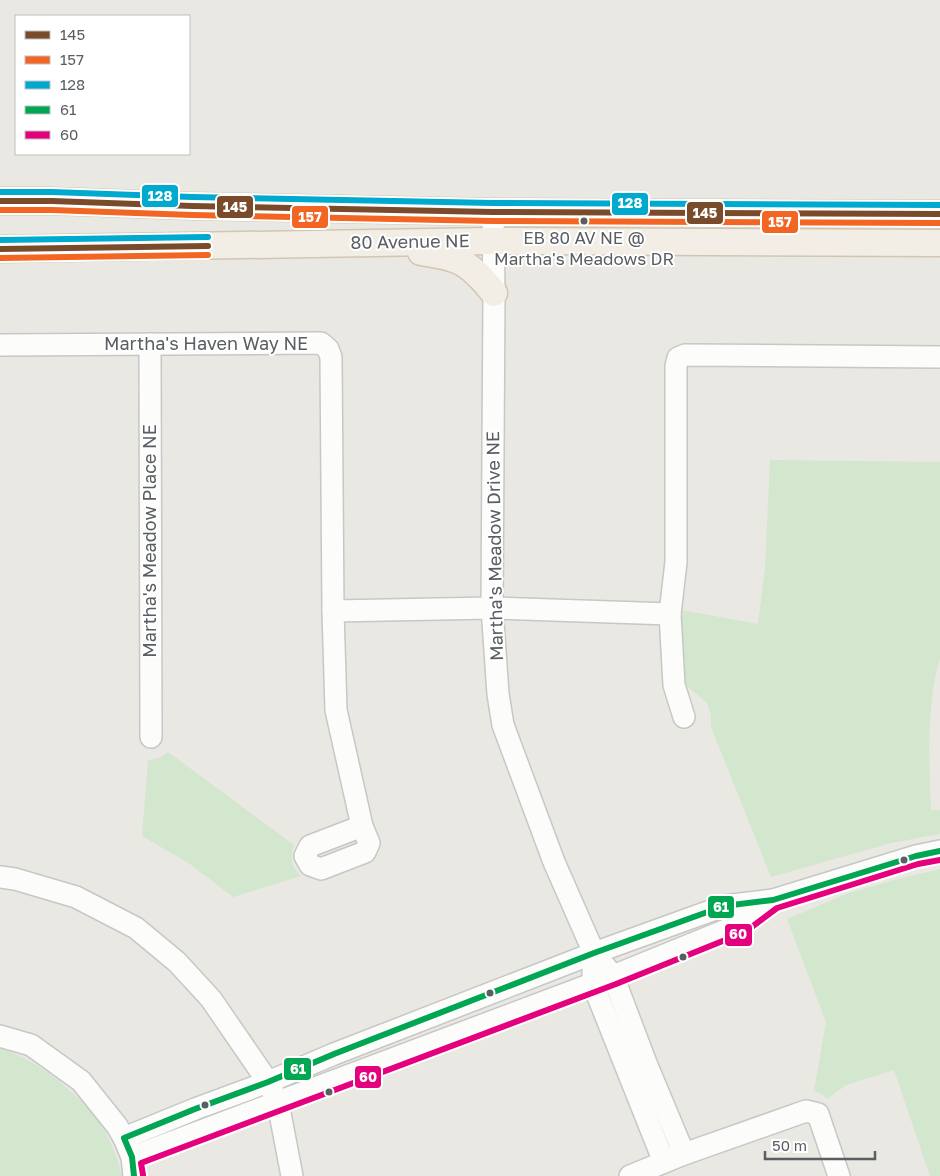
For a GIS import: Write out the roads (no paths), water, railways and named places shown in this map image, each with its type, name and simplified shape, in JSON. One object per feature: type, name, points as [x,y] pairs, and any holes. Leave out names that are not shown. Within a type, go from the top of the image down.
[{"type":"main road","name":"80 Avenue NE","points":[[0,201],[493,212],[940,214]]},
{"type":"main road","name":"80 Avenue NE","points":[[0,249],[493,241],[940,243]]},
{"type":"main road","points":[[369,243],[442,256],[462,262],[479,275],[494,293]]},
{"type":"street","name":"Martha's Meadow Drive NE","points":[[493,212],[492,608],[498,694],[503,725],[554,862],[594,953]]},
{"type":"street","name":"Martha's Haven Way NE","points":[[0,345],[321,343],[328,349],[331,357],[333,610],[336,710],[362,826]]},
{"type":"street","name":"Martha's Meadow Place NE","points":[[150,344],[150,738]]},
{"type":"street","points":[[684,717],[674,685],[670,614],[676,562],[676,366],[678,358],[685,355],[940,357]]},
{"type":"street","points":[[333,610],[492,608],[670,614]]},
{"type":"street","points":[[130,1157],[195,1109],[594,953],[724,906],[773,900],[916,856],[940,851]]},
{"type":"street","points":[[0,877],[15,879],[76,897],[136,928],[177,962],[211,999],[268,1082],[278,1103],[292,1176]]},
{"type":"street","points":[[130,1157],[593,984],[741,924],[773,900]]},
{"type":"street","points":[[594,953],[613,976],[646,1063],[684,1154]]},
{"type":"street","points":[[594,953],[593,984],[664,1162]]},
{"type":"street","points":[[0,1036],[31,1045],[81,1081],[117,1126],[130,1157]]},
{"type":"street","points":[[630,1176],[684,1154],[806,1110],[818,1114],[839,1176]]},
{"type":"place","name":"EB 80 AV NE @ Martha's Meadows DR","points":[[584,221]]}]
